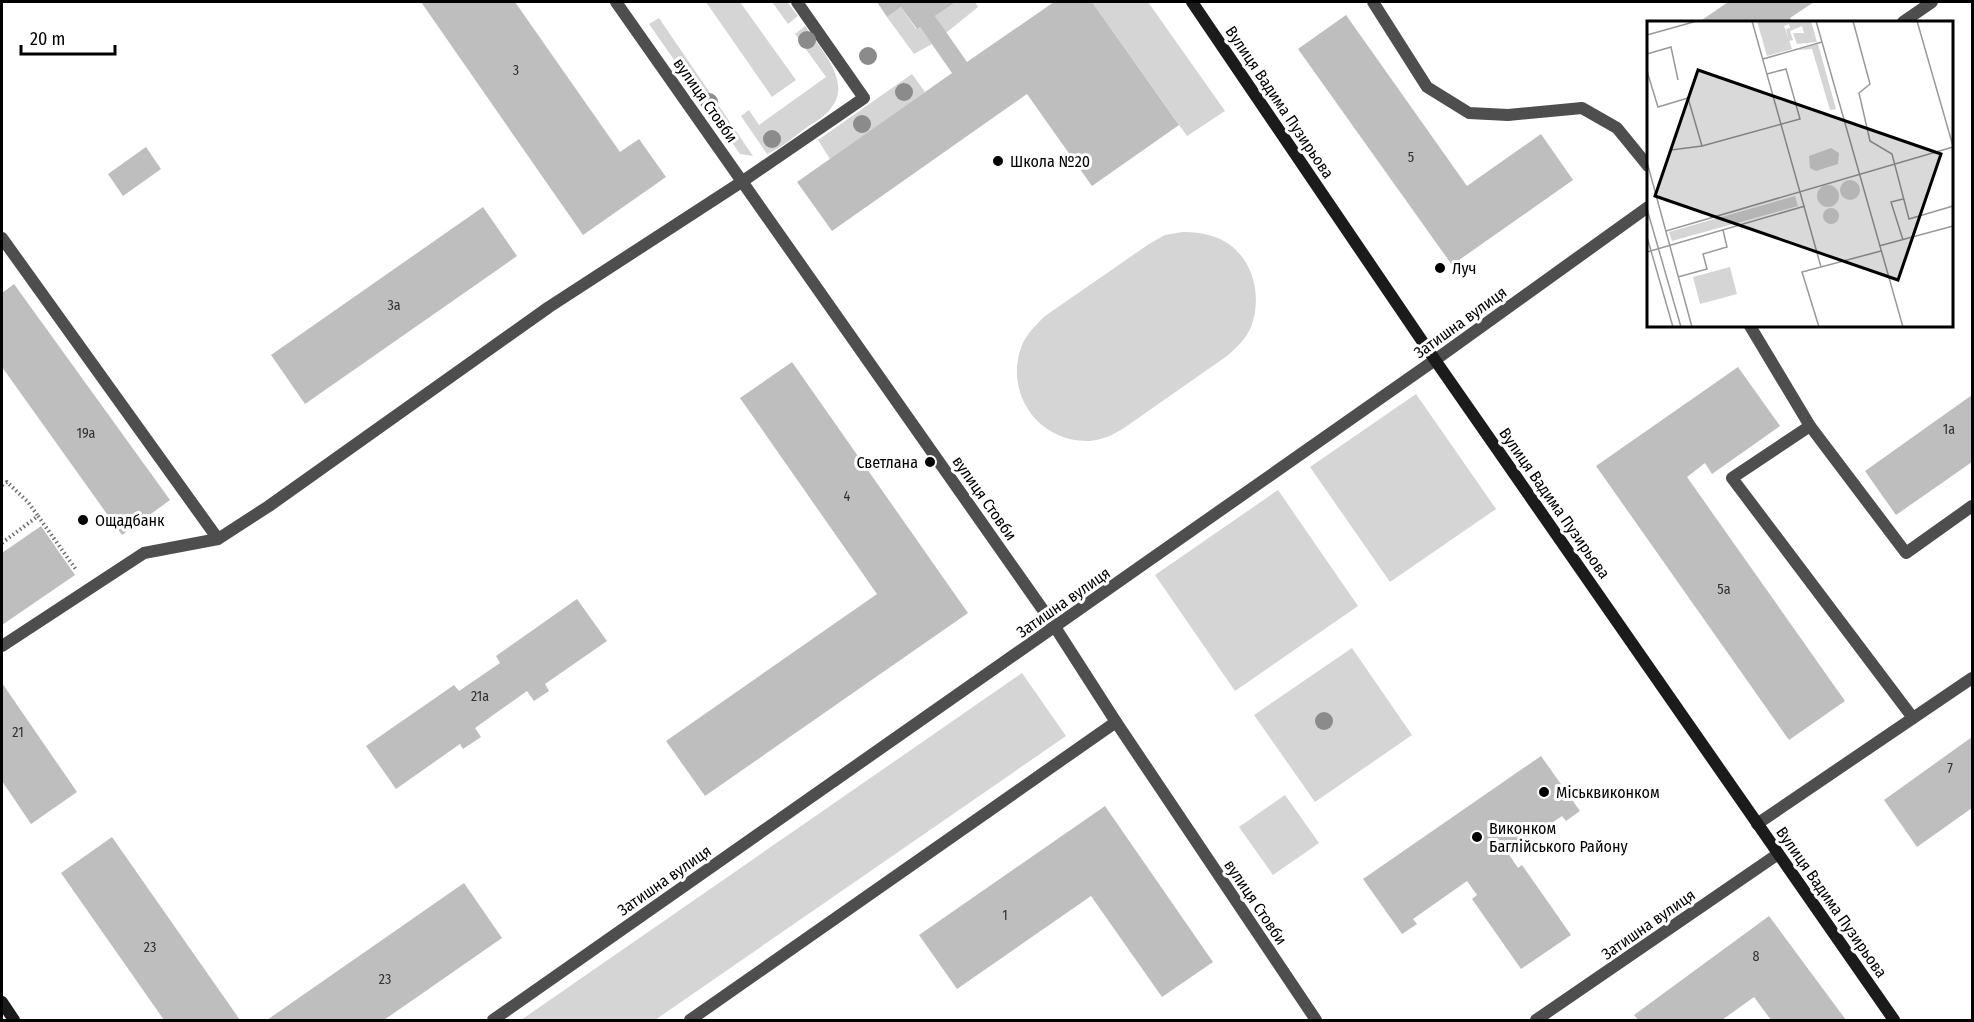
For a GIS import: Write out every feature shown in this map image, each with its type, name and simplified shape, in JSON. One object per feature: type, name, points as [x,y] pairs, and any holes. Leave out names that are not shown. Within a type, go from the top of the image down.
[{"type":"street","name":"вулиця Стовби","points":[[616,2],[1055,627],[1116,723],[1316,1020]]},
{"type":"street","points":[[2,646],[144,553],[218,539],[549,307],[743,181],[864,98],[797,2]]},
{"type":"street","name":"Вулиця Вадима Пузирьова","points":[[1192,2],[1435,360],[1894,1020]]},
{"type":"street","points":[[1373,2],[1427,87],[1469,113],[1508,116],[1582,108],[1617,128],[1647,165]]},
{"type":"street","points":[[1904,21],[1932,2]]},
{"type":"street","name":"Затишна вулиця","points":[[493,1020],[1435,360],[1647,208]]},
{"type":"street","points":[[2,238],[218,539]]},
{"type":"street","points":[[1751,327],[1810,426],[1906,553],[1972,506]]},
{"type":"street","points":[[1810,426],[1732,478],[1913,718]]},
{"type":"street","points":[[1757,825],[1972,678]]},
{"type":"street","points":[[690,1020],[1116,723]]},
{"type":"street","name":"Затишна вулиця","points":[[1536,1020],[1778,854]]},
{"type":"street","points":[[2,1002],[14,1020]]},
{"type":"path","points":[[2,485],[7,482],[19,492],[89,588]]},
{"type":"path","points":[[2,543],[38,516]]},
{"type":"shaded area","points":[[706,2],[740,2],[796,80],[772,97]]},
{"type":"shaded area","points":[[772,2],[787,2],[798,16],[788,24]]},
{"type":"shaded area","points":[[956,2],[975,2],[978,7],[946,33],[935,16]]},
{"type":"shaded area","points":[[1092,2],[1148,2],[1225,111],[1187,136]]},
{"type":"shaded area","points":[[901,7],[916,29],[920,27],[932,44],[914,54],[887,17]]},
{"type":"shaded area","points":[[659,18],[753,156],[740,154],[649,24]]},
{"type":"shaded area","points":[[805,26],[825,54],[836,76],[837,98],[823,117],[767,154],[741,116],[749,110],[759,125],[826,77],[795,34]]},
{"type":"shaded area","points":[[912,74],[925,92],[830,159],[818,140]]},
{"type":"shaded area","points":[[1182,232],[1215,237],[1227,243],[1246,262],[1255,287],[1256,300],[1251,327],[1244,339],[1227,356],[1116,433],[1089,441],[1055,434],[1030,412],[1017,381],[1017,363],[1022,345],[1029,333],[1045,316],[1149,244],[1165,235]]},
{"type":"shaded area","points":[[1416,394],[1496,509],[1390,582],[1310,467]]},
{"type":"shaded area","points":[[1278,490],[1358,606],[1235,691],[1155,575]]},
{"type":"shaded area","points":[[1352,648],[1412,735],[1315,802],[1254,715]]},
{"type":"shaded area","points":[[1022,673],[1066,736],[655,1020],[521,1020]]},
{"type":"shaded area","points":[[1285,795],[1319,843],[1273,875],[1239,827]]},
{"type":"building","points":[[421,2],[515,2],[620,152],[639,139],[666,177],[583,235]]},
{"type":"building","points":[[877,2],[956,2],[935,16],[967,62],[1054,2],[1092,2],[1179,125],[1092,186],[1027,94],[832,231],[797,182],[952,73],[920,27],[917,29],[901,7],[887,17]]},
{"type":"building","points":[[1728,2],[1814,2],[1790,18],[1792,21],[1700,21]]},
{"type":"building","points":[[1346,15],[1467,186],[1541,134],[1573,180],[1452,265],[1298,49]]},
{"type":"building","points":[[146,147],[161,169],[123,196],[108,174]]},
{"type":"building","points":[[483,207],[517,256],[305,404],[271,355]]},
{"type":"building","points":[[14,284],[170,500],[122,535],[2,367],[2,293]]},
{"type":"building","points":[[792,362],[968,613],[705,796],[666,741],[877,594],[740,398]]},
{"type":"building","points":[[1738,367],[1780,426],[1712,474],[1705,463],[1687,477],[1845,701],[1789,740],[1596,466]]},
{"type":"building","points":[[1972,395],[1972,462],[1896,515],[1865,471]]},
{"type":"building","points":[[41,526],[75,575],[2,625],[2,553]]},
{"type":"building","points":[[577,599],[607,641],[545,684],[549,691],[534,701],[527,691],[475,728],[481,737],[463,749],[460,744],[396,789],[366,746],[454,685],[459,691],[500,663],[496,656]]},
{"type":"building","points":[[2,683],[77,792],[31,824],[2,781]]},
{"type":"building","points":[[1972,737],[1972,808],[1917,847],[1884,800]]},
{"type":"building","name":"Виконком Баглійського Району","points":[[1541,756],[1580,811],[1566,821],[1562,816],[1508,853],[1518,868],[1522,865],[1571,935],[1521,969],[1472,899],[1477,895],[1467,881],[1413,919],[1417,924],[1402,934],[1363,879]]},
{"type":"building","points":[[1105,806],[1213,962],[1162,997],[1091,896],[957,989],[919,935]]},
{"type":"building","points":[[112,837],[240,1020],[164,1020],[61,873]]},
{"type":"building","points":[[464,883],[502,938],[384,1020],[267,1020]]},
{"type":"building","points":[[1769,916],[1846,1020],[1771,1020],[1754,997],[1722,1020],[1638,1020],[1634,1015]]},
{"type":"place","name":"Школа №20","points":[[998,161]]},
{"type":"place","name":"Луч","points":[[1440,268]]},
{"type":"place","name":"Светлана","points":[[930,462]]},
{"type":"place","name":"Ощадбанк","points":[[83,520]]},
{"type":"place","name":"Міськвиконком","points":[[1544,792]]},
{"type":"place","name":"Виконком Баглійського Району","points":[[1477,837]]}]
